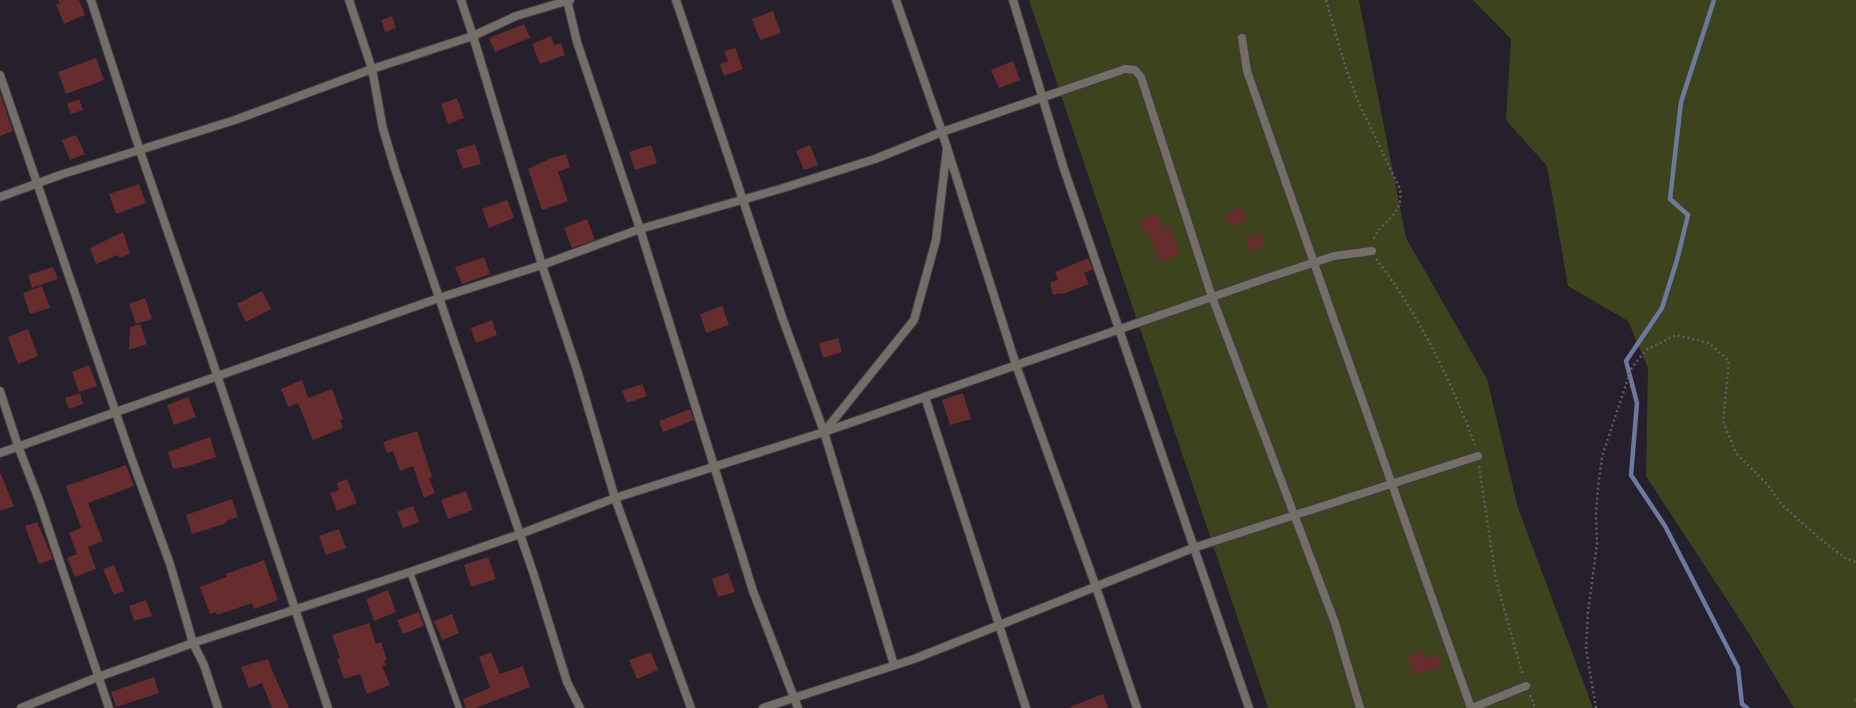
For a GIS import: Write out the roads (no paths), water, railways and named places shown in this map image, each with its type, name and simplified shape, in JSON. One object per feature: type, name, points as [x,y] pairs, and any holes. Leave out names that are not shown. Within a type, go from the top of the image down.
[{"type":"street","points":[[91,0],[328,708]]},
{"type":"street","points":[[349,0],[372,69],[384,129],[395,169],[520,534],[567,682],[580,708]]},
{"type":"street","points":[[461,0],[542,265],[577,370],[615,498],[691,708]]},
{"type":"street","points":[[0,197],[63,174],[235,120],[372,69],[473,36],[516,16],[568,0],[577,42],[640,229],[762,617],[795,697],[798,708]]},
{"type":"street","points":[[676,0],[742,200],[824,432],[894,665]]},
{"type":"street","points":[[896,0],[942,132],[1016,365],[1096,587],[1137,708]]},
{"type":"street","points":[[1014,0],[1064,169],[1249,708]]},
{"type":"street","points":[[1242,38],[1247,71],[1313,263],[1472,708],[1526,686]]},
{"type":"street","points":[[0,453],[439,298],[542,265],[640,229],[742,200],[875,159],[942,132],[1042,97],[1125,69],[1135,70],[1141,77],[1212,297],[1335,623],[1360,708]]},
{"type":"street","points":[[0,75],[36,185],[170,564],[193,643],[204,665],[218,708]]},
{"type":"street","points":[[824,432],[914,320],[936,240],[947,148]]},
{"type":"street","points":[[20,708],[98,677],[193,643],[410,572],[520,534],[615,498],[824,432],[1118,328],[1334,256],[1372,251]]},
{"type":"street","points":[[0,391],[18,446],[39,500],[109,708]]},
{"type":"street","points":[[925,397],[1026,708]]},
{"type":"street","points":[[763,708],[894,665],[1193,548],[1478,456]]},
{"type":"lane","points":[[410,572],[459,708]]},
{"type":"waterway","points":[[1714,0],[1681,102],[1670,199],[1688,215],[1677,260],[1662,308],[1626,361],[1637,403],[1631,475],[1665,526],[1738,668],[1742,704],[1747,708]]}]
